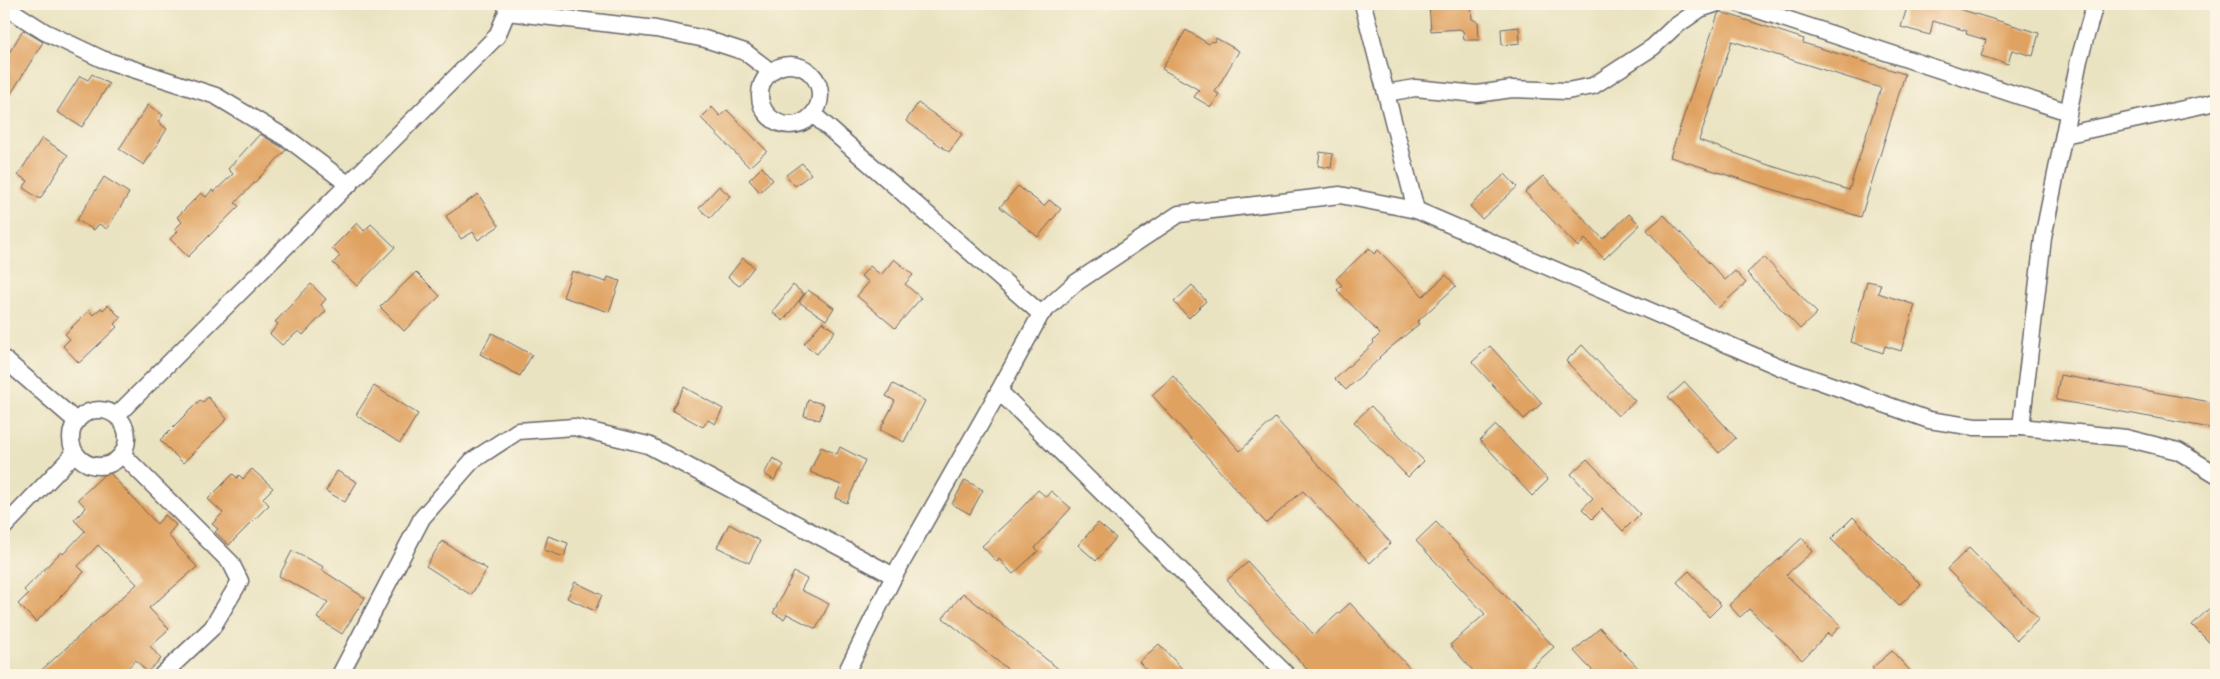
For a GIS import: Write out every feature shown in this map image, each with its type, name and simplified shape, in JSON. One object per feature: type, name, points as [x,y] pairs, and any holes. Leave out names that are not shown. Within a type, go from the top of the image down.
[{"type":"lane","points":[[1363,4],[1416,210]]},
{"type":"lane","points":[[1386,93],[1415,88],[1477,94],[1512,89],[1567,91],[1592,86],[1653,47],[1673,28],[1700,9],[1715,4]]},
{"type":"lane","points":[[1740,4],[2068,112]]},
{"type":"lane","points":[[2021,427],[2043,238],[2079,60],[2095,4]]},
{"type":"lane","points":[[4,6],[46,32],[102,59],[216,96],[291,141],[348,185]]},
{"type":"lane","points":[[117,415],[497,36],[507,8],[656,29],[705,39],[745,52],[770,71]]},
{"type":"lane","points":[[787,64],[805,67],[818,80],[821,98],[814,115],[800,125],[783,125],[768,117],[760,102],[760,85],[770,71],[787,64]]},
{"type":"lane","points":[[2064,135],[2216,102]]},
{"type":"lane","points":[[814,115],[1041,314]]},
{"type":"lane","points":[[844,675],[894,576],[1041,314],[1074,284],[1179,214],[1340,195],[1416,210],[1780,367],[1929,420],[1975,427],[2021,427],[2126,438],[2178,451],[2216,474]]},
{"type":"lane","points":[[4,360],[76,421]]},
{"type":"lane","points":[[999,391],[1286,675]]},
{"type":"lane","points":[[103,410],[117,415],[126,427],[128,441],[123,455],[112,464],[99,467],[85,463],[75,453],[70,437],[76,421],[88,412],[103,410]]},
{"type":"lane","points":[[340,675],[422,518],[472,461],[518,431],[574,427],[648,445],[894,576]]},
{"type":"lane","points":[[4,527],[75,453]]},
{"type":"lane","points":[[123,455],[230,563],[240,581],[212,628],[162,675]]},
{"type":"building","points":[[1429,4],[1471,4],[1472,19],[1478,22],[1479,40],[1464,40],[1463,31],[1460,29],[1431,31]]},
{"type":"building","points":[[1908,4],[1960,4],[1959,9],[2039,33],[2033,56],[2012,50],[2008,64],[1981,56],[1986,40],[1966,34],[1967,31],[1933,21],[1930,35],[1901,27]]},
{"type":"building","points":[[1721,12],[1804,39],[1803,43],[1905,74],[1861,217],[1670,157],[1718,14]],"holes":[[[1732,41],[1881,88],[1849,190],[1762,163],[1699,140]]]},
{"type":"building","points":[[1519,27],[1520,43],[1502,45],[1501,29]]},
{"type":"building","points":[[23,30],[43,42],[4,105],[4,61]]},
{"type":"building","points":[[1186,30],[1209,44],[1211,41],[1214,42],[1216,38],[1239,51],[1215,92],[1219,94],[1211,107],[1194,97],[1199,90],[1162,69]]},
{"type":"building","points":[[92,74],[109,84],[82,127],[57,112],[80,76],[88,80]]},
{"type":"building","points":[[918,103],[962,134],[949,152],[906,121]]},
{"type":"building","points":[[148,105],[163,115],[158,122],[167,129],[144,165],[119,149]]},
{"type":"building","points":[[712,107],[720,116],[727,110],[767,151],[749,167],[701,118]]},
{"type":"building","points":[[260,134],[286,150],[235,203],[239,206],[188,257],[170,239],[178,231],[175,229],[182,222],[177,217],[201,193],[206,197],[233,174],[228,169]]},
{"type":"building","points":[[42,138],[68,155],[40,199],[23,188],[28,181],[18,175]]},
{"type":"building","points":[[1320,152],[1333,154],[1331,168],[1318,166]]},
{"type":"building","points":[[802,163],[811,174],[795,186],[786,175]]},
{"type":"building","points":[[762,167],[773,180],[760,192],[749,180]]},
{"type":"building","points":[[1505,174],[1517,187],[1482,219],[1470,206]]},
{"type":"building","points":[[1543,176],[1603,239],[1629,214],[1640,225],[1604,259],[1585,239],[1578,247],[1525,192]]},
{"type":"building","points":[[104,177],[129,193],[107,229],[99,224],[94,230],[77,220]]},
{"type":"building","points":[[719,186],[730,196],[710,218],[699,208]]},
{"type":"building","points":[[1018,186],[1044,206],[1049,200],[1061,209],[1038,237],[1000,207]]},
{"type":"building","points":[[478,194],[499,226],[478,240],[473,232],[461,239],[446,216]]},
{"type":"building","points":[[1664,215],[1725,280],[1735,271],[1746,283],[1718,308],[1647,230]]},
{"type":"building","points":[[357,223],[364,231],[371,224],[395,247],[357,286],[333,263],[340,256],[332,248]]},
{"type":"building","points":[[1369,248],[1374,254],[1378,250],[1423,296],[1446,275],[1456,286],[1417,322],[1419,324],[1379,357],[1346,390],[1335,379],[1374,343],[1373,341],[1380,334],[1337,290],[1342,285],[1336,279]]},
{"type":"building","points":[[1764,257],[1817,313],[1800,329],[1747,273]]},
{"type":"building","points":[[743,258],[754,267],[739,286],[728,277]]},
{"type":"building","points":[[894,259],[913,275],[905,284],[921,298],[895,328],[857,296],[869,282],[861,276],[870,266],[881,275]]},
{"type":"building","points":[[572,271],[606,282],[608,277],[620,281],[609,312],[563,297]]},
{"type":"building","points":[[416,272],[440,296],[404,331],[380,307]]},
{"type":"building","points":[[1867,281],[1881,284],[1878,293],[1915,305],[1901,351],[1885,346],[1883,353],[1851,342]]},
{"type":"building","points":[[311,284],[326,299],[321,305],[326,311],[303,335],[299,331],[282,345],[270,334],[278,324],[275,322]]},
{"type":"building","points":[[793,285],[804,294],[783,321],[772,312]]},
{"type":"building","points":[[1192,285],[1206,301],[1189,318],[1174,302]]},
{"type":"building","points":[[808,290],[834,308],[826,320],[799,302]]},
{"type":"building","points":[[108,305],[121,318],[114,324],[117,327],[79,363],[63,346],[70,339],[65,334],[89,310],[93,315]]},
{"type":"building","points":[[822,322],[835,331],[817,354],[804,344]]},
{"type":"building","points":[[492,333],[532,355],[520,376],[480,354]]},
{"type":"building","points":[[1582,345],[1635,401],[1618,416],[1566,361]]},
{"type":"building","points":[[1490,346],[1542,403],[1524,419],[1472,362]]},
{"type":"building","points":[[2060,375],[2216,403],[2216,429],[2056,400]]},
{"type":"building","points":[[1173,376],[1240,451],[1275,418],[1391,543],[1370,563],[1303,491],[1266,523],[1152,395]]},
{"type":"building","points":[[1685,382],[1736,438],[1719,453],[1668,397]]},
{"type":"building","points":[[893,384],[925,401],[904,442],[880,430],[895,401],[886,396]]},
{"type":"building","points":[[374,386],[418,414],[400,443],[356,415]]},
{"type":"building","points":[[684,387],[723,409],[715,424],[708,420],[703,427],[672,410]]},
{"type":"building","points":[[208,397],[227,419],[183,463],[160,440],[200,400],[203,402]]},
{"type":"building","points":[[808,400],[824,404],[820,420],[804,416]]},
{"type":"building","points":[[1371,406],[1424,461],[1408,477],[1354,422]]},
{"type":"building","points":[[1496,425],[1548,480],[1532,496],[1480,440]]},
{"type":"building","points":[[821,447],[837,454],[840,447],[865,460],[847,503],[835,498],[841,485],[810,472]]},
{"type":"building","points":[[773,458],[784,465],[774,480],[764,474]]},
{"type":"building","points":[[1587,459],[1640,514],[1623,531],[1602,509],[1592,519],[1582,509],[1593,498],[1571,474]]},
{"type":"building","points":[[252,469],[273,488],[263,498],[269,505],[229,545],[215,532],[218,529],[212,524],[223,513],[208,499],[233,474],[237,478],[239,475],[243,479]]},
{"type":"building","points":[[108,471],[157,524],[165,515],[176,525],[168,535],[197,567],[149,608],[169,629],[150,646],[161,659],[147,672],[136,660],[120,675],[36,675],[137,584],[98,545],[78,566],[84,572],[36,622],[18,604],[28,594],[24,590],[61,552],[63,554],[85,531],[74,520],[86,508],[78,499]]},
{"type":"building","points":[[337,471],[357,482],[345,502],[326,491]]},
{"type":"building","points":[[965,480],[983,490],[970,514],[952,504]]},
{"type":"building","points":[[1038,490],[1046,497],[1051,491],[1071,508],[1035,548],[1038,551],[1013,574],[999,559],[997,562],[982,546]]},
{"type":"building","points":[[1853,517],[1921,585],[1899,606],[1831,539]]},
{"type":"building","points":[[1436,522],[1554,647],[1523,675],[1477,675],[1450,645],[1485,614],[1416,541]]},
{"type":"building","points":[[1098,523],[1116,538],[1096,561],[1078,545]]},
{"type":"building","points":[[729,524],[760,541],[749,563],[717,547]]},
{"type":"building","points":[[548,536],[568,543],[564,557],[544,550]]},
{"type":"building","points":[[1802,538],[1813,551],[1786,575],[1841,625],[1831,636],[1828,633],[1802,660],[1749,609],[1740,617],[1729,605]]},
{"type":"building","points":[[442,541],[487,569],[471,595],[426,566]]},
{"type":"building","points":[[1969,548],[2039,619],[2017,640],[1947,569]]},
{"type":"building","points":[[292,551],[324,567],[322,570],[365,598],[342,634],[317,618],[328,602],[279,576]]},
{"type":"building","points":[[1248,562],[1314,635],[1350,603],[1416,675],[1312,675],[1227,580]]},
{"type":"building","points":[[1689,571],[1721,605],[1709,617],[1677,582]]},
{"type":"building","points":[[794,572],[807,579],[801,590],[829,604],[816,629],[787,614],[784,619],[773,613]]},
{"type":"building","points":[[575,582],[602,595],[595,611],[567,598]]},
{"type":"building","points":[[963,593],[1066,675],[1015,675],[943,618]]},
{"type":"building","points":[[2216,602],[2216,649],[2192,625]]},
{"type":"building","points":[[1600,628],[1645,675],[1597,675],[1583,661],[1574,651]]},
{"type":"building","points":[[1159,644],[1188,675],[1151,675],[1139,662]]},
{"type":"building","points":[[1892,651],[1914,675],[1878,675],[1872,668]]}]
